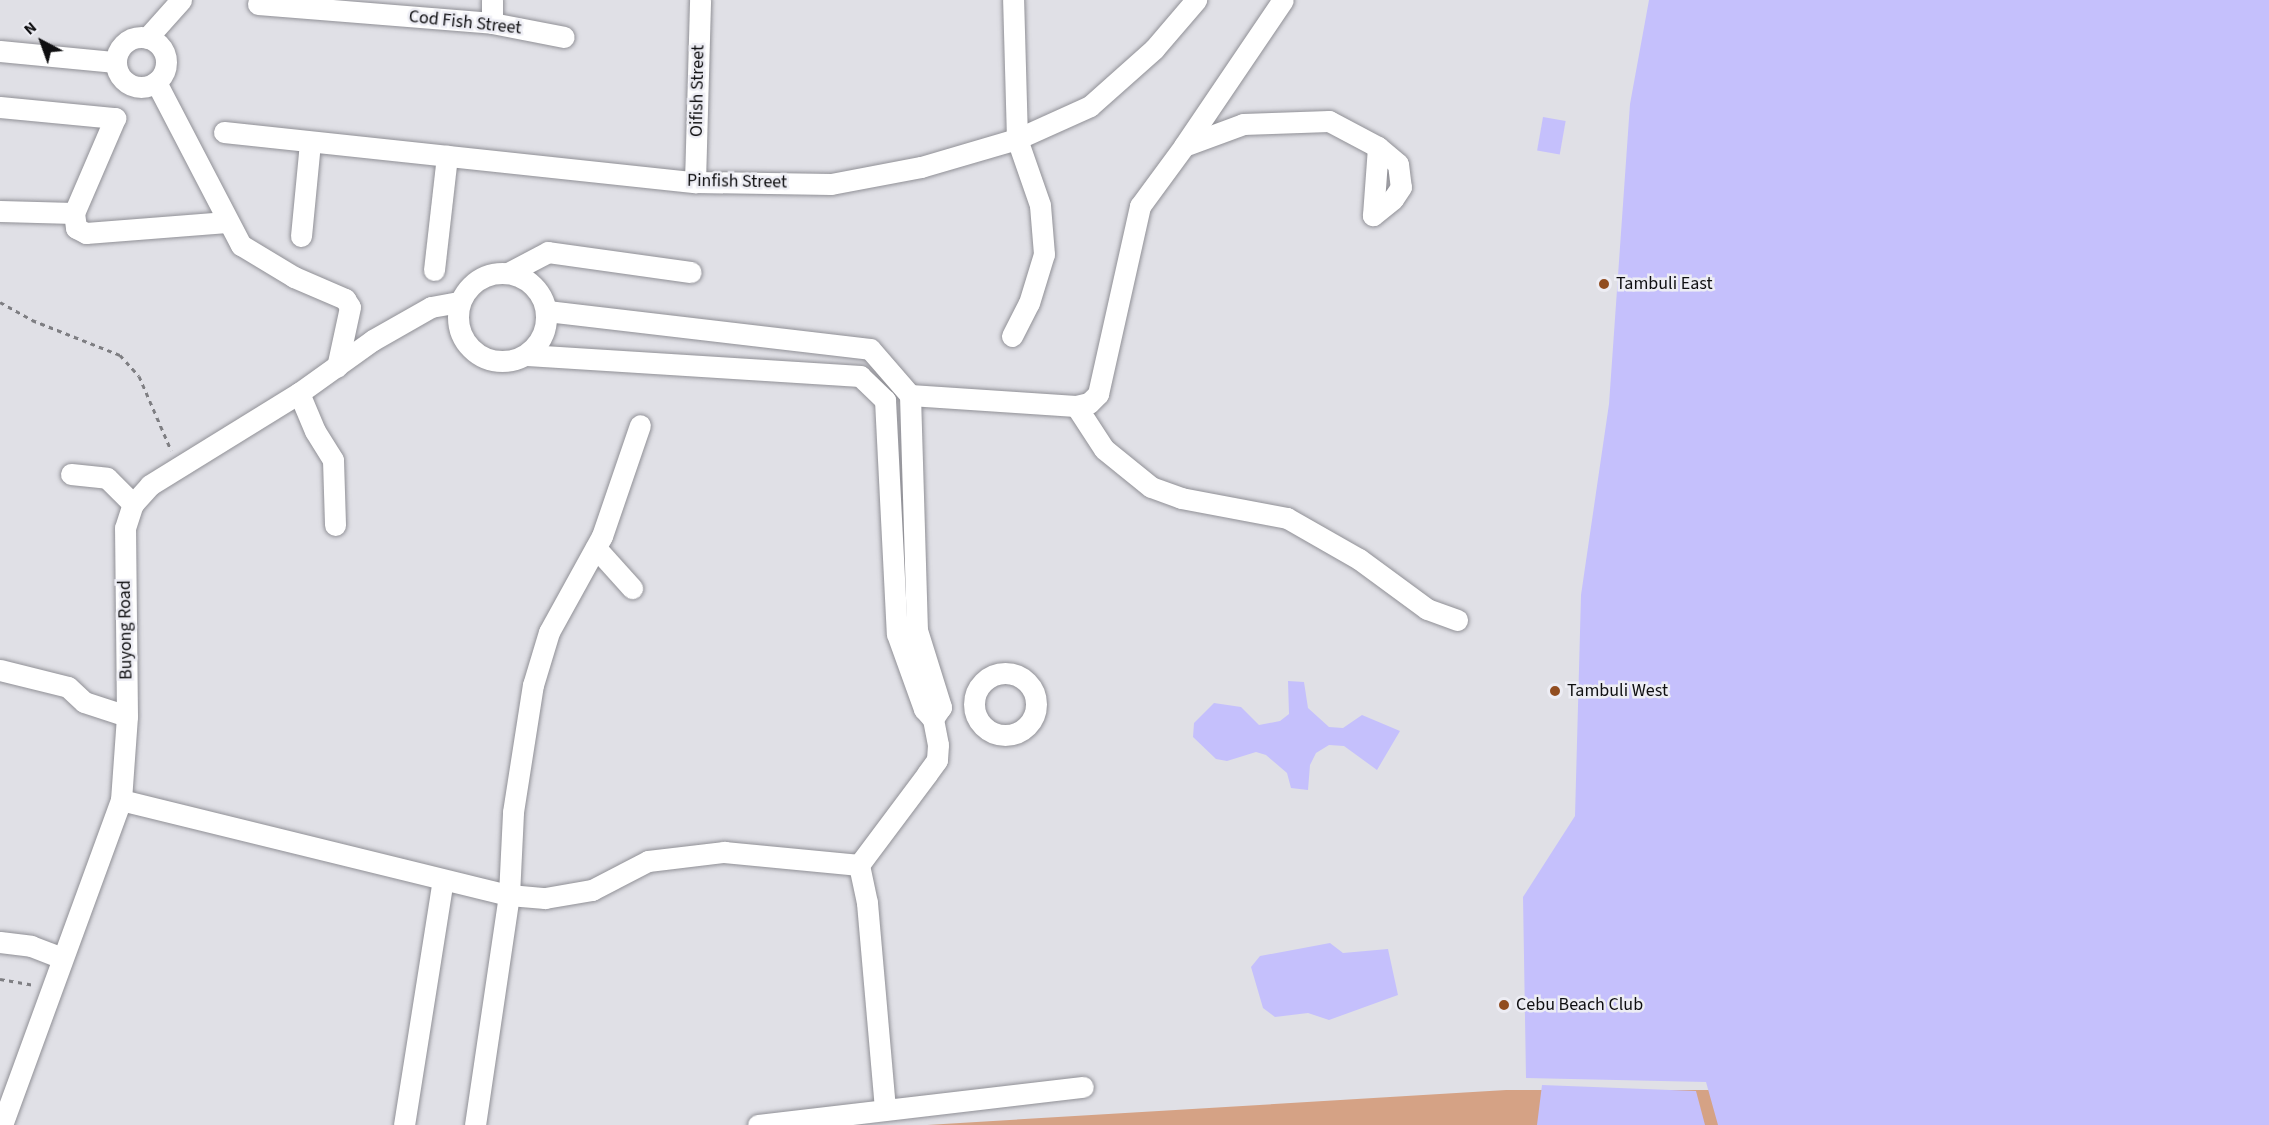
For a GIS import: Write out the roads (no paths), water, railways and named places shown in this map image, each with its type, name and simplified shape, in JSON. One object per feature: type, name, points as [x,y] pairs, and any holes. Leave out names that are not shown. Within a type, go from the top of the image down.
[{"type":"street","points":[[492,0],[492,23]]},
{"type":"street","name":"Oifish Street","points":[[695,182],[700,0]]},
{"type":"street","points":[[1012,336],[1029,303],[1044,254],[1040,205],[1017,139],[1013,0]]},
{"type":"street","name":"Pinfish Street","points":[[224,132],[695,182],[831,184],[921,167],[1017,139],[1090,106],[1154,49],[1196,0]]},
{"type":"street","points":[[547,311],[782,341],[862,348],[910,395],[1076,406],[1089,403],[1098,394],[1140,206],[1184,146],[1282,0]]},
{"type":"street","points":[[153,42],[178,4]]},
{"type":"street","name":"Cod Fish Street","points":[[258,4],[492,23],[564,37]]},
{"type":"street","points":[[115,62],[126,42],[153,42]]},
{"type":"street","points":[[115,62],[125,83],[141,88],[156,82],[166,64],[153,42]]},
{"type":"street","points":[[0,51],[115,62]]},
{"type":"street","points":[[156,82],[241,245],[294,277],[345,299],[350,307],[337,367]]},
{"type":"street","points":[[0,107],[115,118],[74,213],[76,228],[86,233],[227,222]]},
{"type":"street","points":[[1184,146],[1243,124],[1329,121],[1378,147]]},
{"type":"street","points":[[301,236],[310,142]]},
{"type":"street","points":[[434,270],[447,156]]},
{"type":"street","points":[[0,211],[74,213]]},
{"type":"street","points":[[691,272],[548,252],[508,273],[483,277],[468,289],[460,302],[460,325],[475,352],[494,361],[527,355],[860,376],[885,400],[907,632],[933,712],[937,760],[859,865],[867,903],[885,1107]]},
{"type":"street","points":[[508,273],[537,290],[547,311],[543,336],[527,355]]},
{"type":"street","name":"Buyong Road","points":[[2,1125],[121,800],[127,716],[125,528],[133,504],[150,485],[299,393],[431,307],[460,302]]},
{"type":"street","points":[[860,376],[862,348]]},
{"type":"street","points":[[299,393],[315,431],[333,459],[334,525]]},
{"type":"street","points":[[907,632],[910,395]]},
{"type":"street","points":[[1076,406],[1104,449],[1151,487],[1181,498],[1287,518],[1359,559],[1427,609],[1457,620]]},
{"type":"street","points":[[474,1125],[509,895],[513,812],[533,685],[549,632],[596,548],[640,425]]},
{"type":"street","points":[[71,474],[107,478],[133,504]]},
{"type":"street","points":[[596,548],[632,588]]},
{"type":"street","points":[[0,670],[68,687],[84,702],[127,716]]},
{"type":"street","points":[[933,712],[973,707]]},
{"type":"street","points":[[121,800],[509,895],[545,898],[591,890],[648,861],[724,852],[859,865]]},
{"type":"street","points":[[404,1125],[443,880]]},
{"type":"street","points":[[0,942],[31,946],[62,958]]},
{"type":"street","points":[[758,1125],[885,1107],[1083,1087]]},
{"type":"place","name":"Tambuli East","points":[[1604,284]]},
{"type":"place","name":"Tambuli West","points":[[1555,691]]},
{"type":"place","name":"Cebu Beach Club","points":[[1504,1005]]}]
